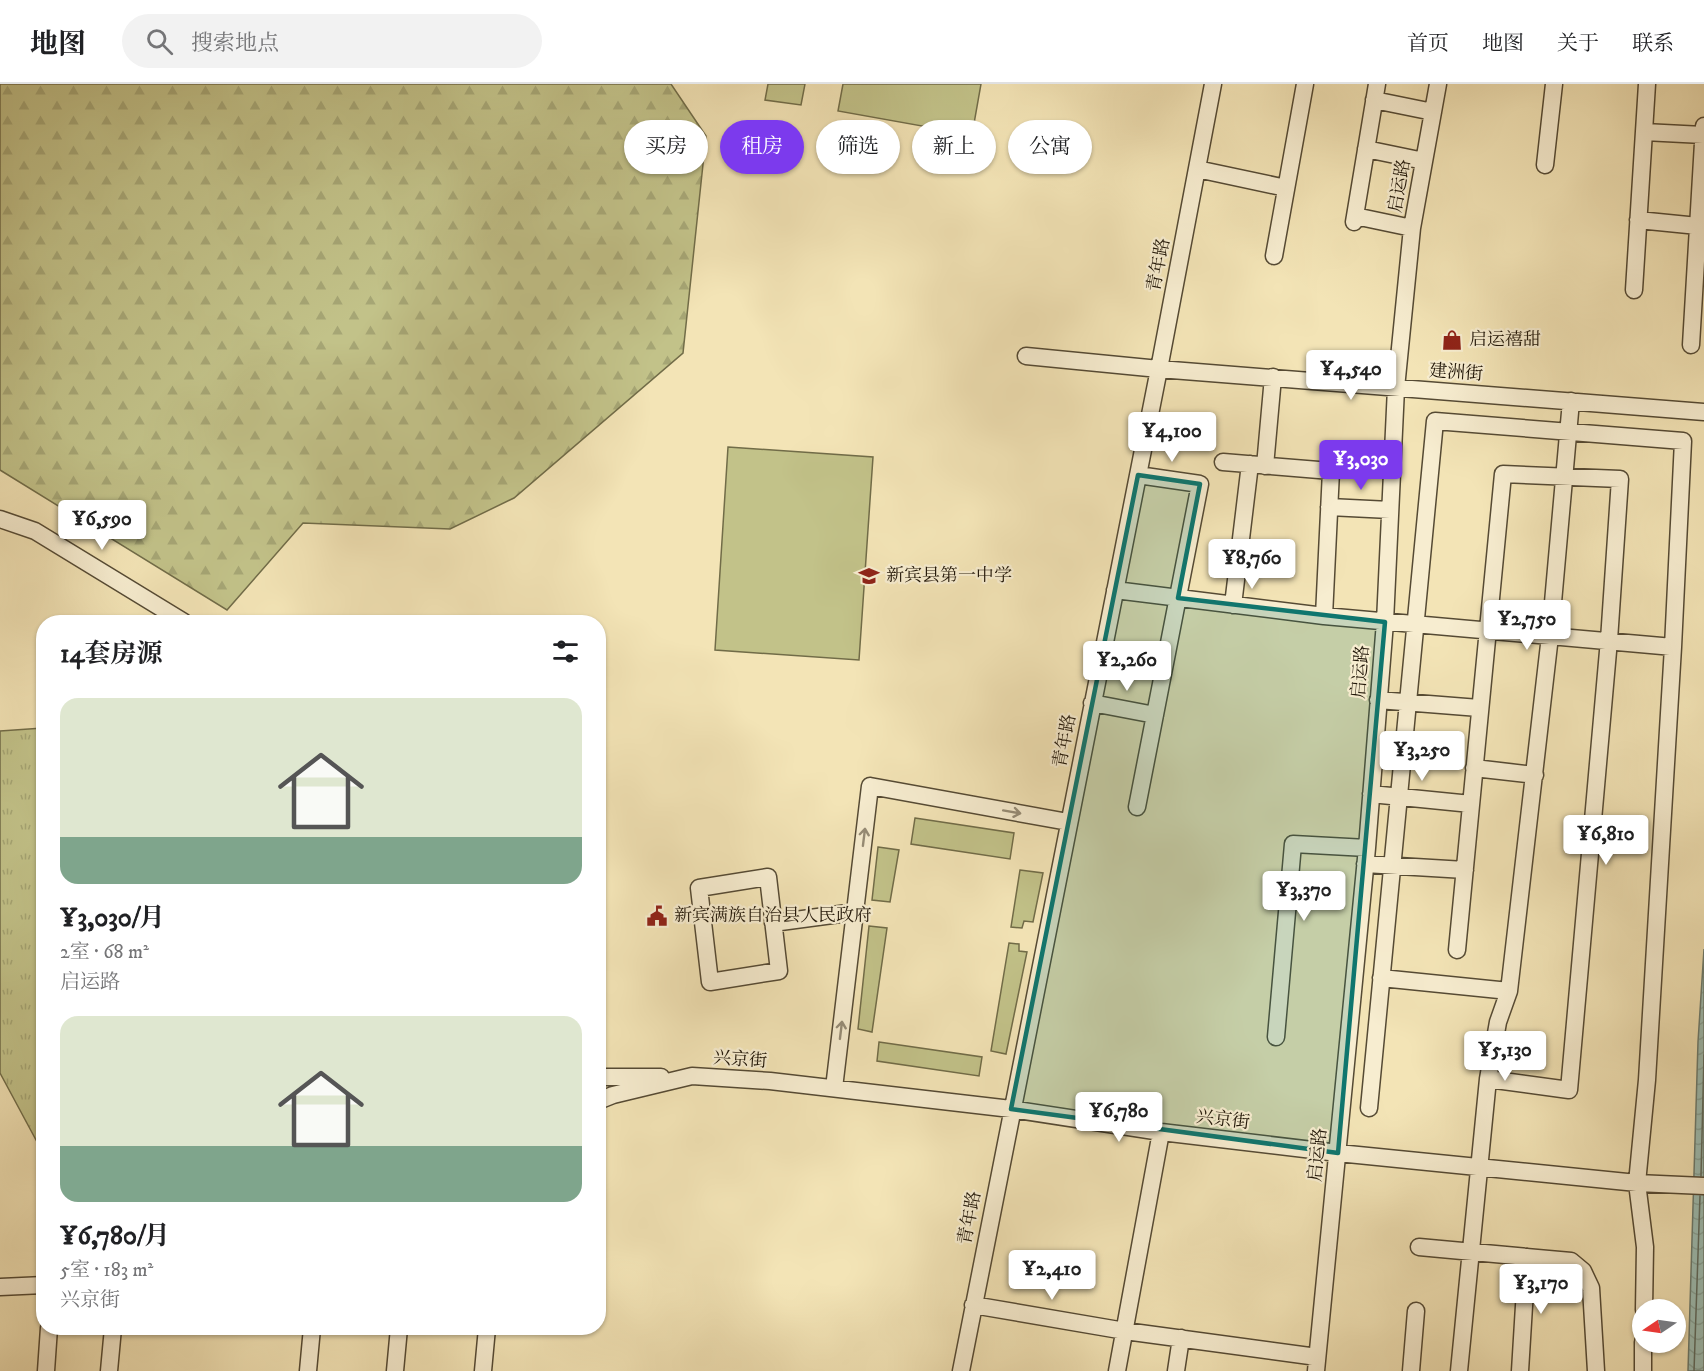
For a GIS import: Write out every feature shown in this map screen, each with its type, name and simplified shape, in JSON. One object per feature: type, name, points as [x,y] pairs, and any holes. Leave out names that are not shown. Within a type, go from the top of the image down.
[{"type":"street","name":"青年路","points":[[961,1371],[1213,84]]},
{"type":"street","points":[[1274,256],[1305,84]]},
{"type":"street","name":"启运路","points":[[1317,1364],[1366,856],[1385,622],[1396,388],[1412,228],[1438,84]]},
{"type":"street","points":[[1545,165],[1554,84]]},
{"type":"street","points":[[1634,290],[1647,84]]},
{"type":"street","points":[[1412,228],[1355,219],[1376,92],[1433,111]]},
{"type":"street","points":[[1691,345],[1704,126]]},
{"type":"street","points":[[1644,132],[1704,135]]},
{"type":"street","points":[[1366,149],[1424,161]]},
{"type":"street","points":[[1197,169],[1286,189]]},
{"type":"street","points":[[1638,220],[1698,226]]},
{"type":"street","name":"建洲街","points":[[1026,356],[1159,369],[1704,412]]},
{"type":"street","points":[[1233,605],[1273,377]]},
{"type":"street","points":[[1459,1371],[1488,1079],[1498,1022],[1509,991],[1535,775],[1571,401]]},
{"type":"street","points":[[1369,1108],[1435,421],[1683,441],[1647,1080],[1637,1183],[1645,1247],[1644,1299]]},
{"type":"street","points":[[1223,462],[1331,471],[1324,616]]},
{"type":"street","points":[[1457,950],[1486,631],[1503,474],[1620,478],[1609,640],[1569,1090],[1488,1079]]},
{"type":"street","points":[[1137,807],[1200,484],[1138,475]]},
{"type":"street","points":[[1329,507],[1390,510]]},
{"type":"street","points":[[0,519],[35,531],[173,615]]},
{"type":"street","points":[[1115,590],[1324,616],[1673,647]]},
{"type":"street","points":[[1378,700],[1479,708]]},
{"type":"street","points":[[1092,703],[1155,715]]},
{"type":"street","points":[[1474,768],[1535,775]]},
{"type":"street","points":[[834,1088],[870,786],[1068,822]]},
{"type":"street","points":[[1371,794],[1471,804]]},
{"type":"street","points":[[1276,1037],[1293,844],[1366,856],[1392,866],[1465,870]]},
{"type":"street","points":[[768,877],[773,923],[779,971],[710,982],[699,888],[768,877]]},
{"type":"street","points":[[773,923],[855,912]]},
{"type":"street","points":[[1381,978],[1509,991]]},
{"type":"street","points":[[606,1077],[692,1076]]},
{"type":"street","name":"兴京街","points":[[606,1098],[692,1076],[770,1081],[1011,1109],[1161,1132],[1338,1153],[1637,1183],[1704,1186]]},
{"type":"street","points":[[1117,1371],[1161,1132]]},
{"type":"street","points":[[1419,1247],[1571,1261],[1583,1271],[1591,1288],[1596,1371]]},
{"type":"street","points":[[1520,1371],[1527,1257]]},
{"type":"street","points":[[0,1287],[36,1285]]},
{"type":"street","points":[[973,1305],[1125,1331],[1181,1338],[1317,1364]]},
{"type":"street","points":[[1411,1371],[1416,1311]]},
{"type":"street","points":[[46,1371],[49,1335]]},
{"type":"street","points":[[108,1371],[112,1335]]},
{"type":"street","points":[[308,1371],[311,1335]]},
{"type":"street","points":[[395,1371],[398,1335]]},
{"type":"street","points":[[483,1371],[486,1335]]},
{"type":"street","points":[[1176,1371],[1181,1338]]},
{"type":"street","points":[[1643,1353],[1643,1371]]},
{"type":"highlighted area","points":[[1138,475],[1200,484],[1178,598],[1385,622],[1338,1153],[1011,1109]]},
{"type":"green space","points":[[0,84],[671,84],[695,120],[624,120],[624,174],[702,174],[683,353],[514,498],[450,529],[303,523],[227,610],[0,470]]},
{"type":"green space","points":[[768,84],[805,84],[801,105],[765,100]]},
{"type":"green space","points":[[843,84],[981,84],[975,120],[912,120],[912,124],[900,122],[900,120],[838,111]]},
{"type":"green space","points":[[728,447],[873,457],[859,660],[715,650]]},
{"type":"green space","points":[[36,729],[36,1140],[0,1073],[0,731]]},
{"type":"green space","points":[[915,818],[1014,833],[1010,859],[911,844]]},
{"type":"green space","points":[[878,847],[899,850],[890,902],[872,900]]},
{"type":"green space","points":[[1020,870],[1043,873],[1033,922],[1024,921],[1022,928],[1011,927]]},
{"type":"green space","points":[[869,926],[887,928],[872,1032],[858,1029]]},
{"type":"green space","points":[[1009,943],[1019,944],[1019,951],[1027,952],[1006,1054],[991,1051]]},
{"type":"green space","points":[[879,1042],[982,1057],[979,1076],[877,1061]]},
{"type":"water","points":[[1704,949],[1704,1371],[1688,1371],[1698,1042]]},
{"type":"place","name":"启运禧甜","points":[[1452,340]]},
{"type":"place","name":"新宾县第一中学","points":[[869,576]]},
{"type":"place","name":"新宾满族自治县人民政府","points":[[657,916]]}]
